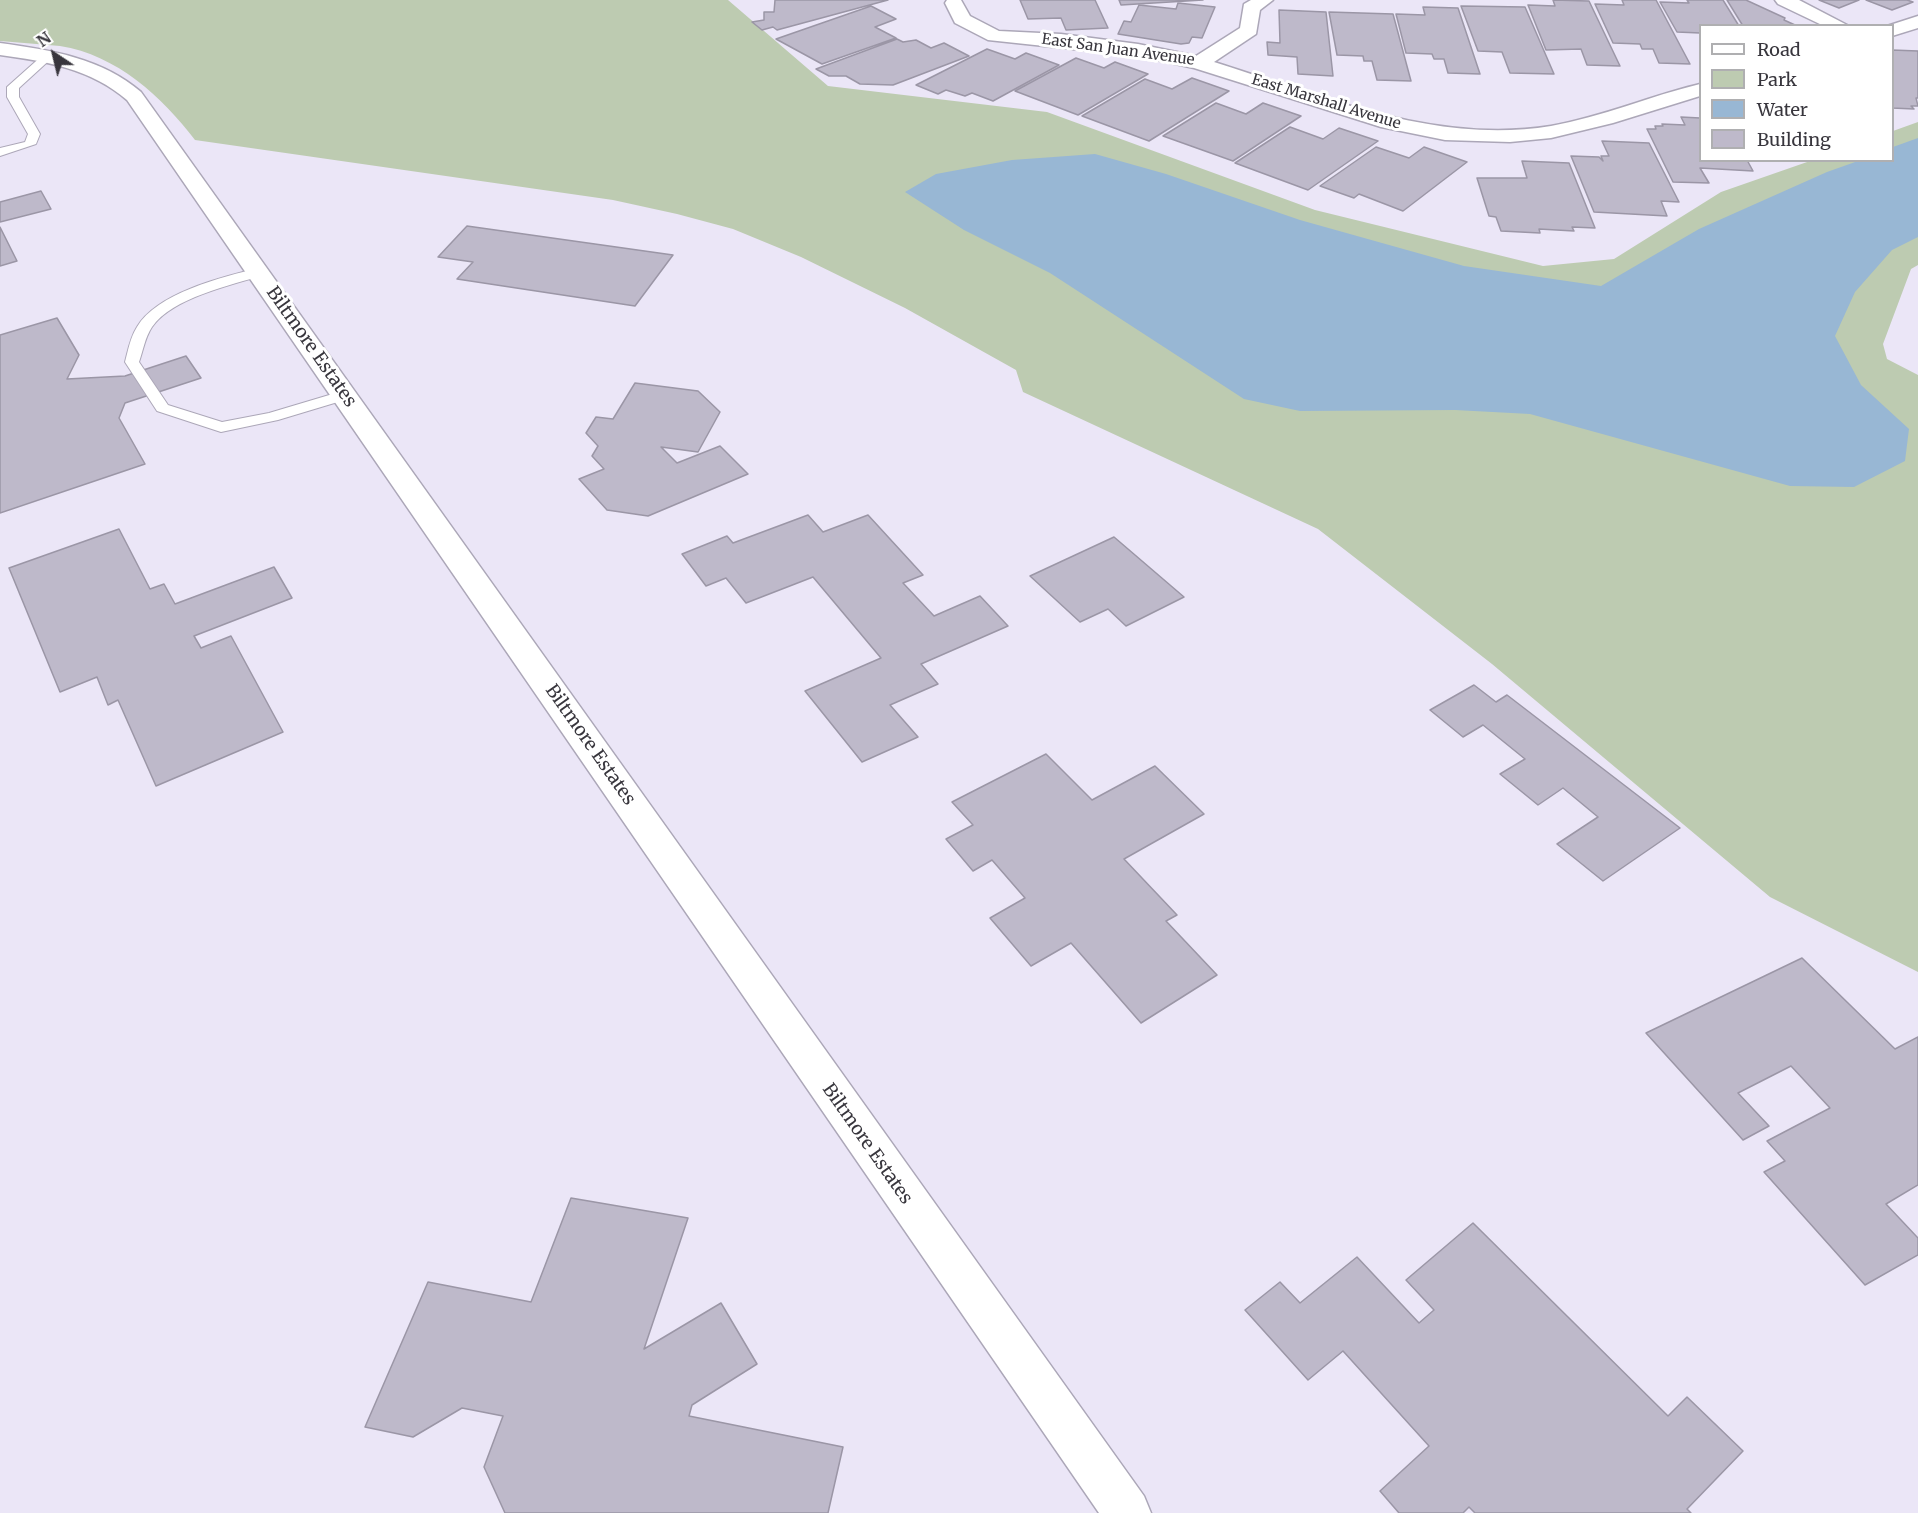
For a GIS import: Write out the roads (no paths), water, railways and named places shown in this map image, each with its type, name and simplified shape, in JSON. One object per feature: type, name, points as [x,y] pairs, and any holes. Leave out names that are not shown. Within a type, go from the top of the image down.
[{"type":"street","name":"East San Juan Avenue","points":[[954,3],[962,19],[995,36],[1105,46],[1199,63],[1249,30],[1251,8],[1264,0]]},
{"type":"street","points":[[1784,0],[1836,24]]},
{"type":"street","points":[[1894,30],[1918,22]]},
{"type":"street","name":"Biltmore Estates","points":[[0,49],[48,56],[100,74],[129,91],[346,395],[1127,1513]]},
{"type":"street","name":"East Marshall Avenue","points":[[1199,63],[1388,123],[1445,134],[1510,136],[1551,132],[1606,119],[1699,91]]},
{"type":"lane","points":[[0,152],[30,144],[34,134],[13,97],[13,87],[48,56]]},
{"type":"lane","points":[[259,272],[197,291],[160,310],[144,326],[132,362],[162,408],[221,427],[272,417],[346,395]]},
{"type":"water","points":[[1918,138],[1918,237],[1892,250],[1855,292],[1835,336],[1861,385],[1909,429],[1905,461],[1854,487],[1790,486],[1530,414],[1455,410],[1300,411],[1244,399],[1050,273],[964,230],[905,192],[936,174],[1012,160],[1095,154],[1166,174],[1300,220],[1464,266],[1601,286],[1699,229],[1827,172],[1855,162],[1894,162],[1894,147]]}]
